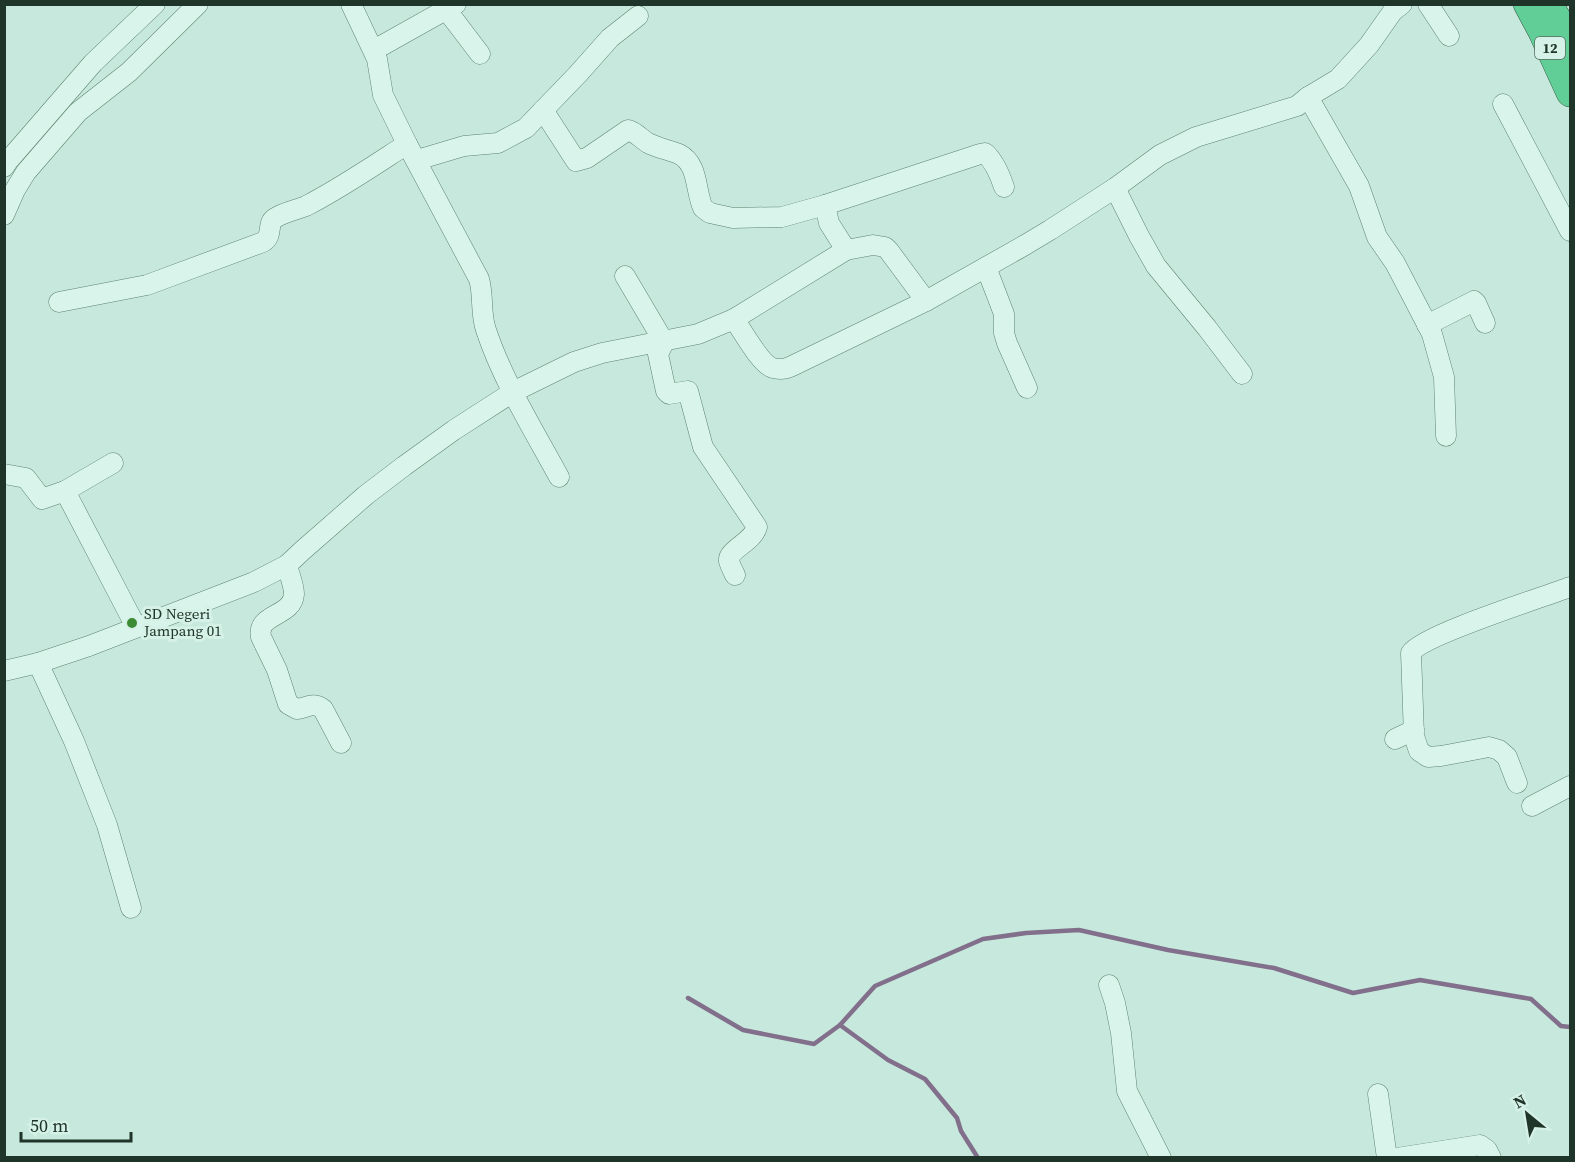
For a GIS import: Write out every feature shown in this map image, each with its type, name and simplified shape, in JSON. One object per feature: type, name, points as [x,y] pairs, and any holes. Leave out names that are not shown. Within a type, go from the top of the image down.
[{"type":"highway","name":"12","points":[[1527,4],[1555,18],[1570,47]]},
{"type":"highway","name":"12","points":[[1555,18],[1570,93]]},
{"type":"street","points":[[4,167],[93,63],[155,4]]},
{"type":"street","points":[[4,215],[26,172],[78,112],[129,72],[198,4]]},
{"type":"street","points":[[351,4],[374,50],[383,95],[479,279],[482,292],[482,316],[492,348],[559,477]]},
{"type":"street","points":[[734,319],[765,364],[776,369],[784,369],[857,336],[926,301],[1050,230],[1161,155],[1196,137],[1297,106],[1338,79],[1402,4]]},
{"type":"street","points":[[1428,4],[1449,36]]},
{"type":"street","points":[[374,50],[448,6],[480,54]]},
{"type":"street","points":[[59,302],[147,285],[263,242],[270,235],[271,222],[276,218],[304,207],[361,174],[412,152],[498,142],[526,128],[610,38],[638,16]]},
{"type":"street","points":[[63,97],[78,112]]},
{"type":"street","points":[[1308,97],[1359,186],[1377,237],[1395,263],[1432,334],[1444,377],[1446,436]]},
{"type":"street","points":[[1503,105],[1570,231]]},
{"type":"street","points":[[543,110],[576,160],[587,158],[628,130],[645,142],[684,158],[695,177],[701,205],[710,213],[733,218],[782,217],[985,153],[999,173],[1004,187]]},
{"type":"street","points":[[1115,188],[1156,266],[1207,327],[1242,374]]},
{"type":"street","points":[[825,205],[829,223],[846,250]]},
{"type":"street","points":[[4,671],[38,663],[89,646],[254,582],[287,565],[366,495],[454,430],[513,392],[574,362],[602,353],[698,334],[734,319],[846,250],[873,245],[885,247],[926,301]]},
{"type":"street","points":[[986,267],[1004,314],[1004,333],[1007,343],[1027,388]]},
{"type":"street","points":[[625,276],[664,342]]},
{"type":"street","points":[[1427,325],[1474,301],[1485,323]]},
{"type":"street","points":[[664,342],[658,354],[666,391],[669,394],[688,390],[703,447],[757,527],[756,532],[748,541],[729,555],[735,575]]},
{"type":"street","points":[[4,474],[26,478],[42,499],[65,491],[113,463]]},
{"type":"street","points":[[65,491],[136,627]]},
{"type":"street","points":[[287,565],[294,595],[282,612],[263,623],[261,637],[288,704],[297,709],[314,704],[320,706],[341,742]]},
{"type":"street","points":[[1517,783],[1507,757],[1499,750],[1489,747],[1428,757],[1419,751],[1414,736],[1410,659],[1418,645],[1466,624],[1570,587]]},
{"type":"street","points":[[38,663],[74,741],[107,825],[131,908]]},
{"type":"street","points":[[1395,739],[1414,730]]},
{"type":"street","points":[[1532,806],[1570,786]]},
{"type":"street","points":[[1109,985],[1121,1033],[1127,1091],[1161,1158]]},
{"type":"street","points":[[1378,1094],[1387,1158]]},
{"type":"street","points":[[1397,1158],[1480,1145],[1487,1150],[1491,1158]]},
{"type":"waterway","points":[[688,998],[743,1030],[814,1044],[840,1025],[875,986],[983,939],[1026,933],[1079,930],[1168,950],[1274,968],[1353,993],[1420,980],[1531,999],[1561,1026],[1570,1027]]},
{"type":"waterway","points":[[840,1025],[888,1060],[925,1079],[957,1118],[961,1131],[978,1158]]},
{"type":"place","name":"SD Negeri Jampang 01","points":[[132,623]]}]
